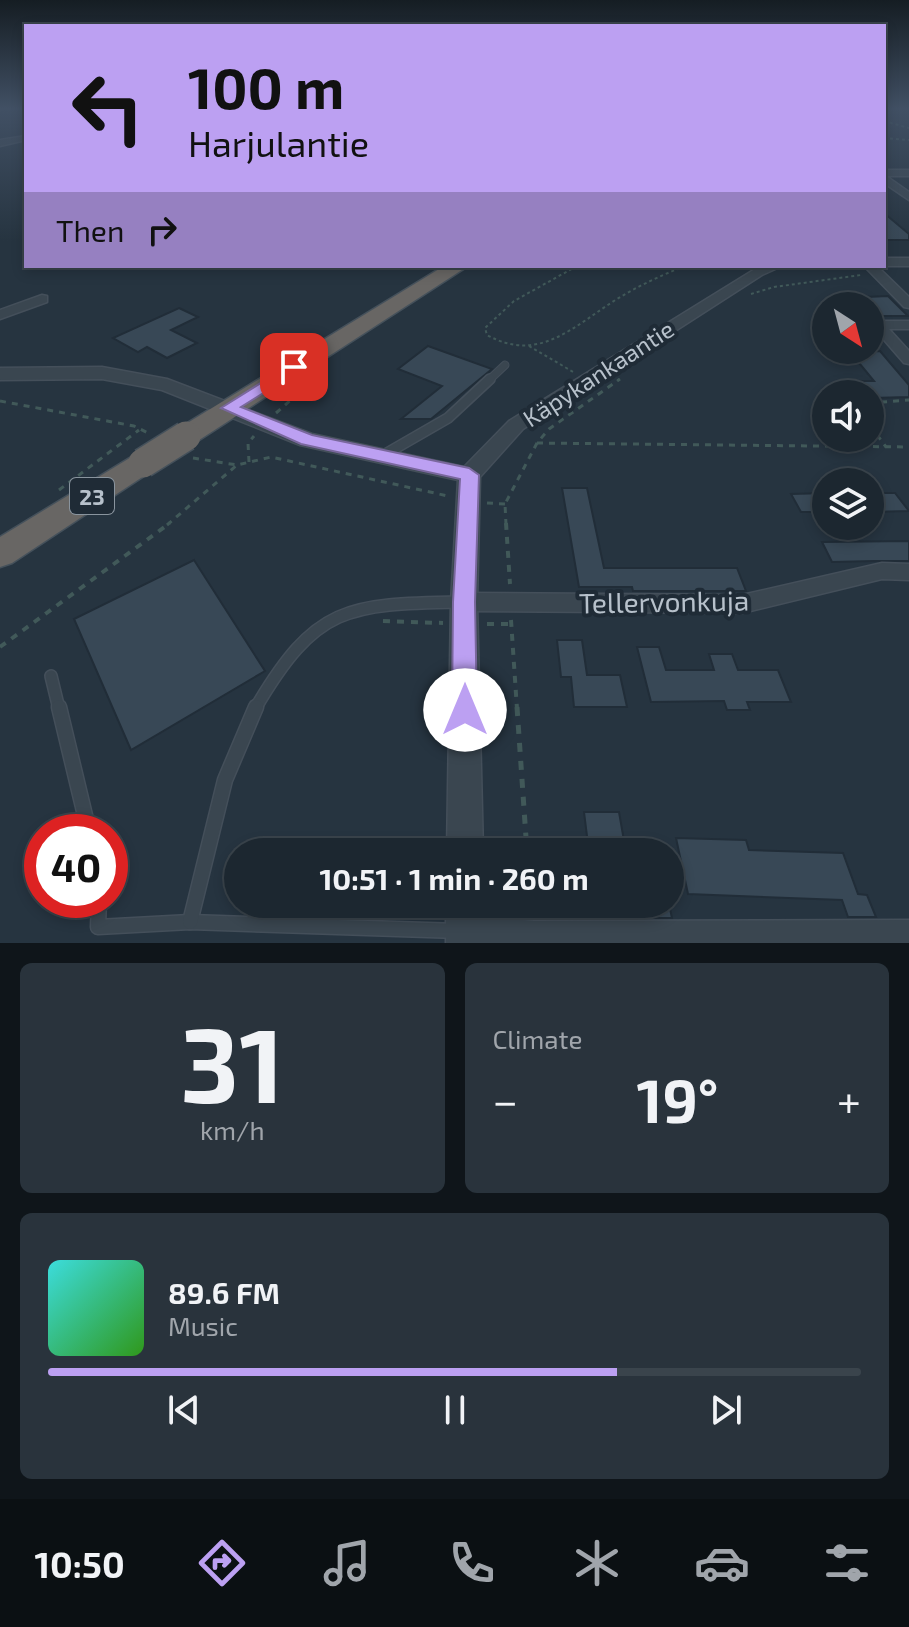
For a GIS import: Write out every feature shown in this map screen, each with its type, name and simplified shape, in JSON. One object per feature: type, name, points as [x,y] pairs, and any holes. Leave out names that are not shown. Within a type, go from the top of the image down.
[{"type":"highway","name":"23","points":[[0,554],[149,450],[184,443],[229,408],[455,268]]},
{"type":"street","points":[[886,176],[909,173]]},
{"type":"street","points":[[886,178],[909,197]]},
{"type":"street","points":[[886,266],[909,262]]},
{"type":"street","name":"Käpykankaantie","points":[[469,475],[516,425],[596,384],[757,272],[769,268]]},
{"type":"street","points":[[878,268],[909,304]]},
{"type":"street","points":[[0,315],[42,299]]},
{"type":"street","points":[[909,325],[878,325],[909,360]]},
{"type":"street","points":[[0,374],[102,373],[167,385],[307,440],[469,475],[464,613],[465,838]]},
{"type":"street","name":"Tellervonkuja","points":[[464,613],[510,614],[742,604],[882,571],[909,572]]},
{"type":"street","points":[[465,926],[534,937],[909,936]]},
{"type":"lane","points":[[382,456],[448,418],[505,365]]},
{"type":"lane","points":[[190,922],[225,775],[252,712],[271,679],[290,657],[320,626],[343,613],[387,604],[464,613]]},
{"type":"lane","points":[[51,676],[85,814]]},
{"type":"lane","points":[[98,918],[98,927],[190,922],[465,926]]},
{"type":"path","points":[[573,268],[514,301],[485,328],[487,335],[496,342],[529,346],[596,384]]},
{"type":"path","points":[[529,346],[573,332],[615,301],[654,278],[680,268]]},
{"type":"path","points":[[748,295],[873,268]]},
{"type":"path","points":[[249,462],[248,443],[263,424],[301,391],[316,353]]},
{"type":"path","points":[[526,838],[505,504],[537,443],[549,429],[596,384],[627,373]]},
{"type":"path","points":[[884,402],[909,400]]},
{"type":"path","points":[[0,401],[141,429]]},
{"type":"path","points":[[141,429],[149,450]]},
{"type":"path","points":[[40,528],[53,494],[141,429]]},
{"type":"path","points":[[184,443],[194,459],[237,465],[271,457],[470,501],[505,504]]},
{"type":"path","points":[[537,443],[909,447]]},
{"type":"path","points":[[0,647],[171,522],[237,465]]},
{"type":"path","points":[[370,621],[464,613],[510,614]]},
{"type":"building","points":[[886,215],[909,234],[909,240],[886,240]]},
{"type":"building","points":[[884,296],[888,296],[908,316],[884,316]]},
{"type":"building","points":[[179,308],[198,317],[171,330],[197,343],[167,358],[147,347],[138,352],[113,338]]},
{"type":"building","points":[[428,346],[492,369],[431,419],[401,419],[442,386],[398,369]]},
{"type":"building","points":[[884,356],[909,385],[909,397],[884,398],[884,380],[873,380],[860,364],[884,364]]},
{"type":"building","points":[[562,488],[587,488],[604,568],[737,568],[746,591],[633,591],[632,587],[579,587]]},
{"type":"building","points":[[812,493],[812,512],[801,512],[791,494]]},
{"type":"building","points":[[884,493],[895,493],[909,511],[884,512]]},
{"type":"building","points":[[909,541],[909,561],[832,562],[822,542]]},
{"type":"building","points":[[194,560],[265,671],[131,750],[74,619]]},
{"type":"building","points":[[557,640],[582,640],[587,675],[620,675],[627,707],[574,707],[571,677],[561,677]]},
{"type":"building","points":[[637,647],[659,647],[666,670],[714,670],[709,654],[732,654],[738,670],[778,670],[791,702],[747,702],[750,710],[727,710],[724,701],[651,702]]},
{"type":"building","points":[[584,812],[619,812],[624,838],[587,838]]},
{"type":"building","points":[[684,838],[746,840],[749,850],[843,853],[858,894],[867,895],[876,917],[848,917],[842,900],[688,894],[684,875]]},
{"type":"route","points":[[294,367],[229,408],[307,440],[469,475],[464,602],[465,710]]}]
